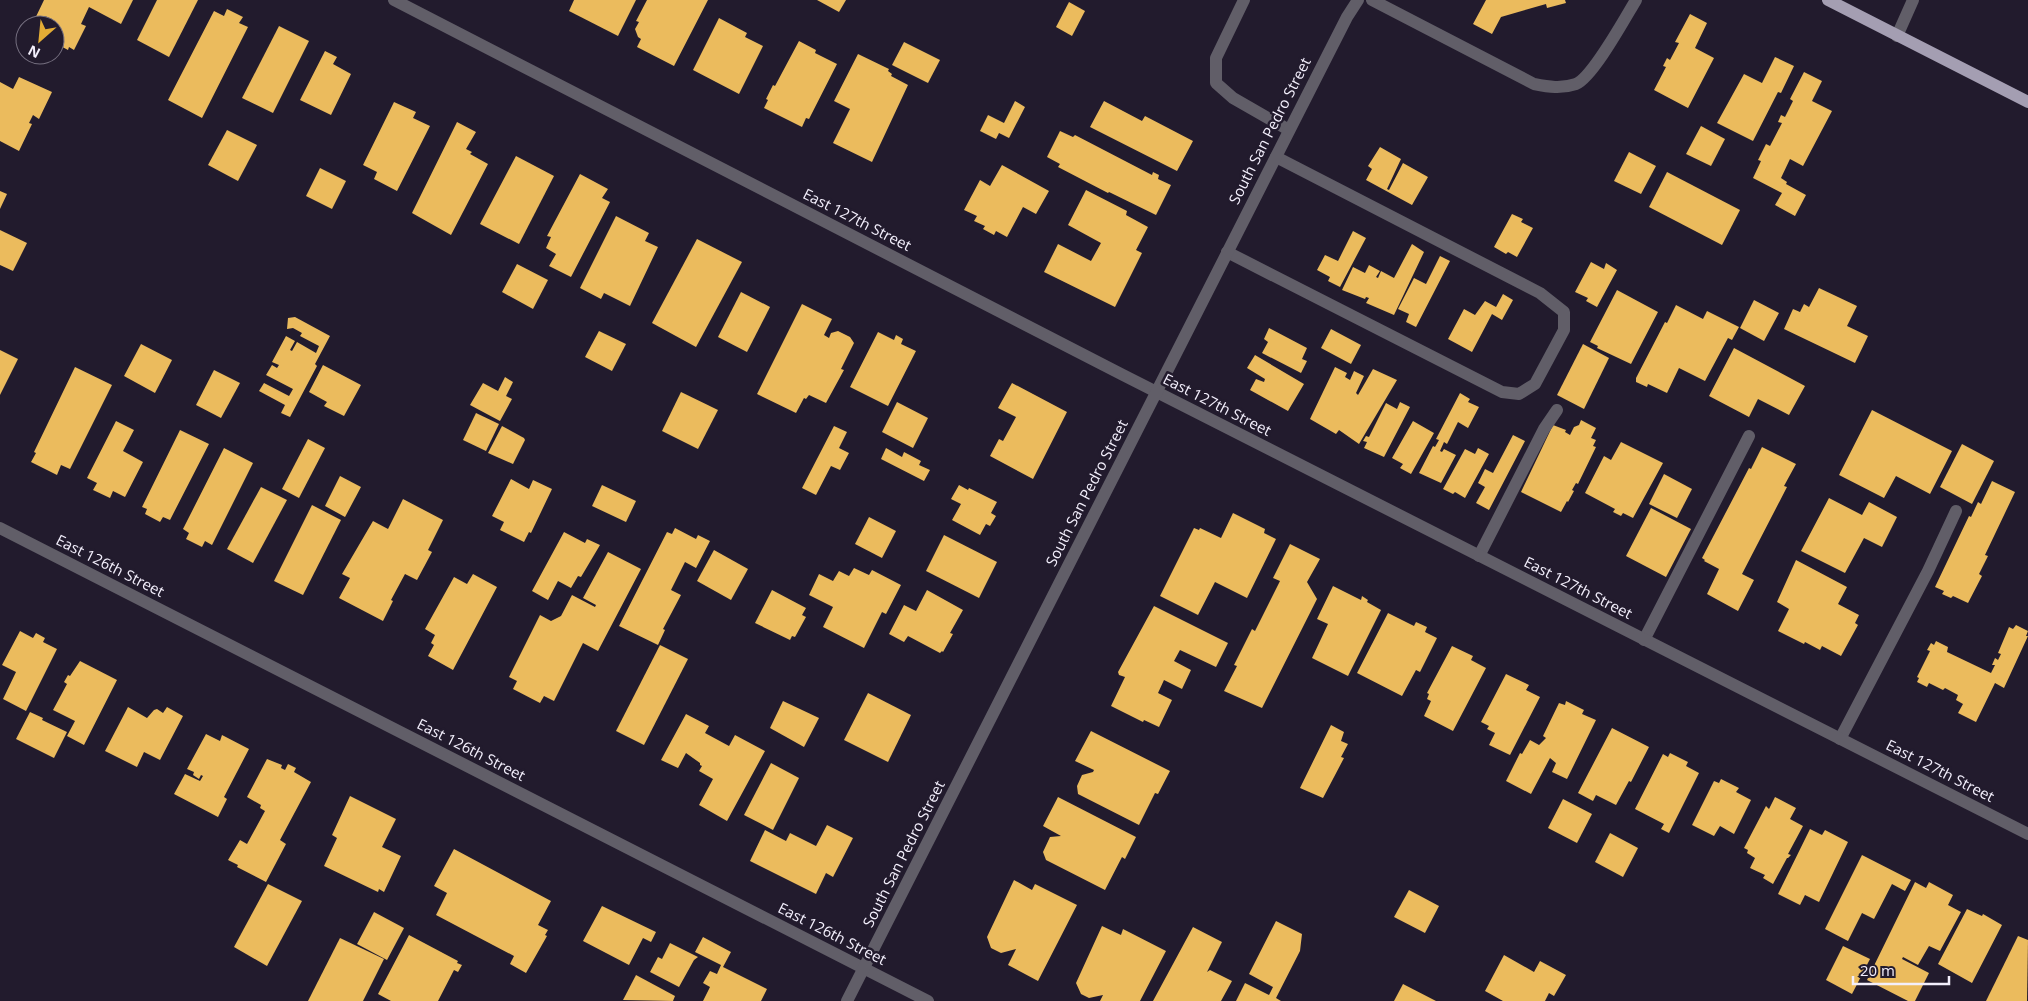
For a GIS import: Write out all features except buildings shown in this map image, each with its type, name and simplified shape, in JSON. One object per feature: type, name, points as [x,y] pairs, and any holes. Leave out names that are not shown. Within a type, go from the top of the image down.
[{"type":"main road","points":[[1828,0],[2028,102]]},
{"type":"street","name":"East 127th Street","points":[[394,0],[1156,392],[2028,834]]},
{"type":"street","points":[[1244,0],[1216,58],[1216,83],[1233,98],[1289,130]]},
{"type":"street","name":"South San Pedro Street","points":[[847,1001],[1346,17],[1358,0]]},
{"type":"street","points":[[1372,0],[1534,84],[1555,88],[1577,83],[1598,62],[1636,0]]},
{"type":"street","points":[[1897,36],[1913,0]]},
{"type":"street","points":[[1228,252],[1502,392],[1519,394],[1535,384],[1564,330],[1564,312],[1540,292],[1276,157]]},
{"type":"street","points":[[1479,556],[1544,429],[1557,410]]},
{"type":"street","points":[[1644,640],[1749,436]]},
{"type":"street","points":[[1840,739],[1928,571],[1956,511]]},
{"type":"street","name":"East 126th Street","points":[[0,528],[928,1001]]}]
